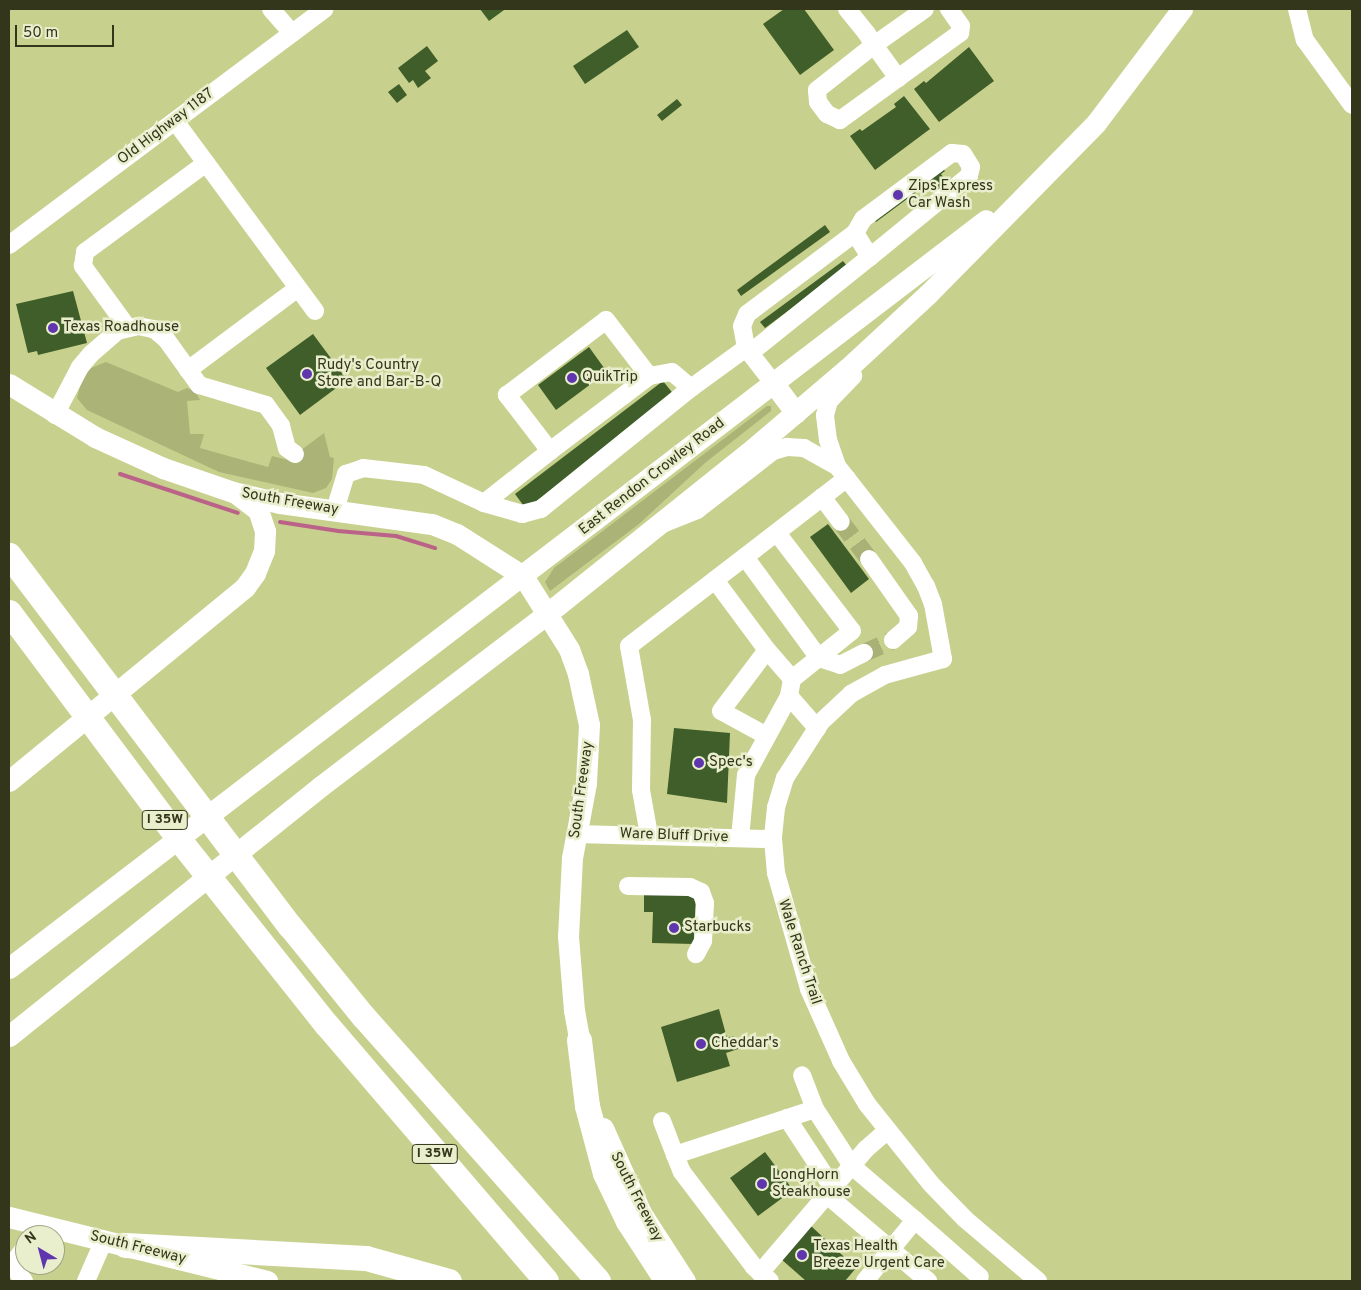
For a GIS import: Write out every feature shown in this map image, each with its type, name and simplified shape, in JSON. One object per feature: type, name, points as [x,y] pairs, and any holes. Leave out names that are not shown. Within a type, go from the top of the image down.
[{"type":"highway","name":"I 35W","points":[[9,555],[290,926],[363,1016],[598,1281]]},
{"type":"highway","name":"I 35W","points":[[9,612],[181,842],[326,1024],[546,1281]]},
{"type":"highway","points":[[579,1040],[587,1106],[606,1173],[628,1222],[668,1281]]},
{"type":"highway","points":[[115,1242],[366,1258],[449,1281]]},
{"type":"main road","name":"East Rendon Crowley Road","points":[[9,1036],[321,786],[548,613],[796,413],[897,322],[1096,123],[1182,9]]},
{"type":"main road","name":"East Rendon Crowley Road","points":[[9,968],[267,773],[774,384],[913,274],[1039,182]]},
{"type":"main road","name":"South Freeway","points":[[9,384],[55,415],[95,437],[163,468],[232,492],[280,503],[432,524],[465,538],[523,576],[548,613],[578,674],[589,726],[589,753],[576,834],[568,936],[579,1040],[610,1149],[657,1240],[685,1281]]},
{"type":"main road","points":[[774,384],[796,413]]},
{"type":"main road","points":[[9,781],[245,587],[256,572],[264,551],[265,531],[258,510],[232,492]]},
{"type":"main road","name":"South Freeway","points":[[9,1217],[26,1225]]},
{"type":"main road","name":"South Freeway","points":[[65,1234],[115,1242],[267,1281]]},
{"type":"street","points":[[271,9],[292,33]]},
{"type":"street","name":"Old Highway 1187","points":[[9,245],[324,9]]},
{"type":"street","points":[[847,9],[898,78]]},
{"type":"street","points":[[925,9],[870,40],[821,86],[815,96],[827,114],[840,120],[960,33],[961,26],[949,9]]},
{"type":"street","points":[[1297,9],[1305,40],[1352,104]]},
{"type":"street","points":[[175,121],[315,312]]},
{"type":"street","points":[[335,510],[346,474],[363,468],[424,476],[484,503],[522,514],[541,509],[691,388],[748,350],[961,185],[969,176],[971,167],[966,158],[958,151],[952,153],[863,219],[855,234],[747,314],[742,326],[748,350],[774,384]]},
{"type":"street","points":[[128,328],[83,266],[82,260],[86,252],[206,163]]},
{"type":"street","points":[[855,234],[870,257]]},
{"type":"street","points":[[188,370],[298,288]]},
{"type":"street","points":[[550,452],[507,395],[606,320],[649,376]]},
{"type":"street","points":[[842,472],[825,426],[829,401],[882,345],[897,322]]},
{"type":"street","points":[[55,415],[80,367],[118,331],[138,326],[154,329],[166,339],[199,385],[266,405],[281,426],[288,448],[295,454]]},
{"type":"street","points":[[484,503],[649,376],[672,372],[691,388]]},
{"type":"street","points":[[658,525],[697,510],[773,451],[787,447],[804,448],[842,472]]},
{"type":"street","points":[[649,835],[641,790],[642,720],[629,646],[822,497],[842,472]]},
{"type":"street","name":"Wale Ranch Trail","points":[[842,472],[913,562],[926,586],[933,604],[943,659],[885,675],[851,694],[817,728],[785,778],[776,808],[773,839],[776,873],[787,919],[809,989],[841,1062],[887,1131],[965,1219],[1038,1281]]},
{"type":"street","points":[[822,497],[841,522]]},
{"type":"street","points":[[740,838],[746,775],[791,688],[819,658],[852,631],[776,533]]},
{"type":"street","points":[[745,557],[819,658],[840,664],[864,653]]},
{"type":"street","points":[[869,559],[909,616],[908,626],[893,640]]},
{"type":"street","points":[[715,580],[767,650],[817,728]]},
{"type":"street","points":[[767,650],[721,711],[767,736]]},
{"type":"street","name":"Ware Bluff Drive","points":[[576,834],[773,839]]},
{"type":"street","points":[[628,886],[690,887],[701,892],[704,903],[703,942],[696,954]]},
{"type":"street","points":[[802,1074],[815,1109],[852,1166],[980,1277]]},
{"type":"street","points":[[674,1155],[815,1109]]},
{"type":"street","points":[[787,1118],[830,1191],[890,1250],[928,1281]]},
{"type":"street","points":[[662,1121],[682,1172],[765,1277],[830,1191],[887,1131]]},
{"type":"street","points":[[865,1281],[915,1220]]},
{"type":"street","points":[[86,1281],[115,1242]]},
{"type":"street","points":[[10,1265],[24,1281]]},
{"type":"green space","points":[[106,362],[178,392],[187,388],[195,391],[200,400],[187,401],[190,434],[204,434],[200,448],[268,467],[272,456],[288,460],[324,433],[330,457],[334,458],[332,479],[326,488],[313,493],[219,472],[87,410],[77,398],[82,379],[91,368]]},
{"type":"green space","points":[[767,406],[771,406],[771,411],[705,463],[639,524],[550,591],[545,582],[554,568]]},
{"type":"building","points":[[480,9],[503,9],[504,10],[489,21]]},
{"type":"building","points":[[784,9],[804,9],[834,50],[800,75],[763,24]]},
{"type":"building","points":[[627,30],[639,47],[585,84],[573,66]]},
{"type":"building","points":[[427,46],[438,61],[425,71],[431,78],[418,88],[413,80],[409,83],[398,68]]},
{"type":"building","points":[[969,47],[994,81],[939,122],[914,89],[924,81],[926,83]]},
{"type":"building","points":[[399,84],[407,95],[397,103],[388,92]]},
{"type":"building","points":[[904,96],[930,129],[875,170],[850,136],[860,129],[862,131],[896,107],[894,104]]},
{"type":"building","points":[[677,99],[682,105],[662,121],[657,115]]},
{"type":"building","name":"Zips Express Car Wash","points":[[935,157],[945,171],[941,174],[960,202],[951,209],[930,182],[876,222],[865,208]]},
{"type":"building","points":[[825,225],[830,232],[741,296],[737,290]]},
{"type":"building","points":[[843,261],[848,267],[765,328],[760,322]]},
{"type":"building","name":"Texas Roadhouse","points":[[73,291],[87,343],[38,355],[37,351],[28,353],[16,304]]},
{"type":"building","name":"Rudy's Country Store and Bar-B-Q","points":[[313,334],[347,380],[300,415],[266,368]]},
{"type":"building","name":"QuikTrip","points":[[589,347],[607,372],[556,410],[538,385]]},
{"type":"building","name":"QuikTrip","points":[[663,381],[675,396],[526,509],[515,494]]},
{"type":"building","points":[[828,524],[869,579],[851,593],[810,537]]},
{"type":"building","name":"Spec's","points":[[674,728],[730,733],[727,803],[667,794]]},
{"type":"building","name":"Starbucks","points":[[644,893],[696,894],[694,944],[652,943],[653,912],[644,912]]},
{"type":"building","name":"Cheddar's","points":[[719,1009],[727,1038],[734,1036],[738,1049],[726,1053],[730,1066],[677,1082],[661,1027]]},
{"type":"building","name":"LongHorn Steakhouse","points":[[765,1152],[793,1190],[758,1216],[730,1178]]},
{"type":"building","points":[[811,1226],[856,1268],[845,1281],[806,1281],[781,1259]]},
{"type":"waterway","points":[[120,474],[238,513]]},
{"type":"waterway","points":[[280,522],[338,531],[396,536],[435,548]]},
{"type":"tunnel","points":[[841,522],[869,559]]},
{"type":"tunnel","points":[[864,653],[893,640]]},
{"type":"place","name":"Zips Express Car Wash","points":[[898,195]]},
{"type":"place","name":"Texas Roadhouse","points":[[53,328]]},
{"type":"place","name":"Rudy's Country Store and Bar-B-Q","points":[[307,374]]},
{"type":"place","name":"QuikTrip","points":[[572,378]]},
{"type":"place","name":"Spec's","points":[[699,763]]},
{"type":"place","name":"Starbucks","points":[[674,928]]},
{"type":"place","name":"Cheddar's","points":[[701,1044]]},
{"type":"place","name":"LongHorn Steakhouse","points":[[762,1184]]},
{"type":"place","name":"Texas Health Breeze Urgent Care","points":[[802,1255]]}]
